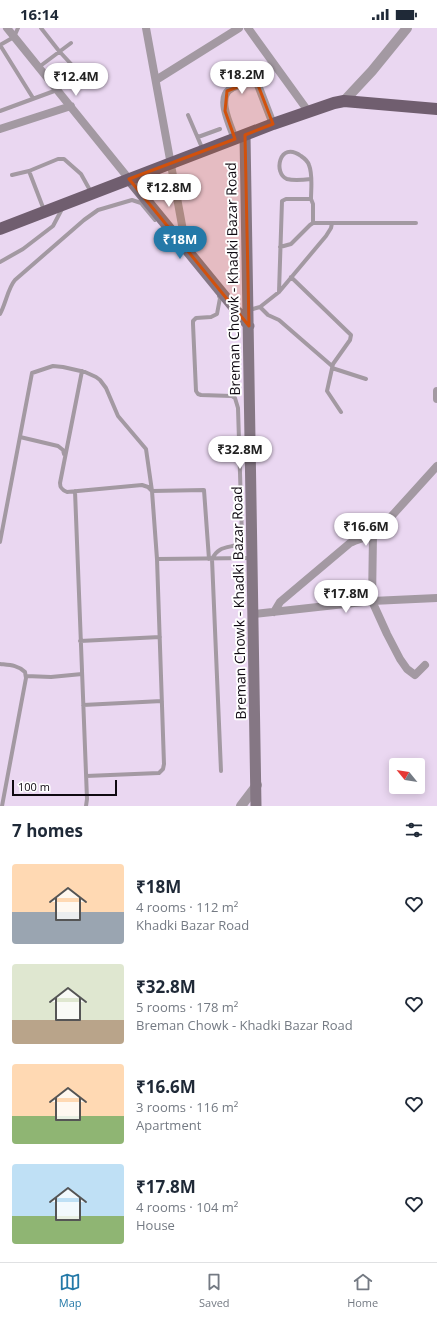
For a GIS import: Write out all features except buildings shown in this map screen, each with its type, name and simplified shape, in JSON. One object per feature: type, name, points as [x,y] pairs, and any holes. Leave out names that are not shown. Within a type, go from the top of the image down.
[{"type":"main road","points":[[0,229],[273,124],[308,111],[344,101],[437,109]]},
{"type":"main road","name":"Breman Chowk - Khadki Bazar Road","points":[[240,137],[249,326],[257,785],[256,806]]},
{"type":"main road","points":[[129,179],[249,326]]},
{"type":"street","points":[[7,28],[129,179]]},
{"type":"street","points":[[146,28],[187,250]]},
{"type":"street","points":[[156,80],[239,28]]},
{"type":"street","points":[[248,28],[308,111]]},
{"type":"street","points":[[344,101],[372,71],[407,28]]},
{"type":"street","points":[[240,137],[225,111],[224,101],[227,91],[235,87],[253,81],[258,84],[273,124]]},
{"type":"street","points":[[0,129],[71,106]]},
{"type":"street","points":[[437,391],[437,398]]},
{"type":"street","points":[[274,612],[280,602],[291,592],[350,543],[360,538],[373,535],[396,512],[437,466]]},
{"type":"street","points":[[373,535],[372,601],[386,634],[407,670],[415,675],[425,665]]},
{"type":"street","points":[[291,592],[291,599],[296,610]]},
{"type":"street","points":[[254,614],[372,601],[437,598]]},
{"type":"street","points":[[241,806],[257,785]]},
{"type":"lane","points":[[18,28],[14,37],[0,45],[33,98]]},
{"type":"lane","points":[[40,28],[85,79]]},
{"type":"lane","points":[[39,67],[71,42]]},
{"type":"lane","points":[[0,110],[57,89]]},
{"type":"lane","points":[[188,116],[203,151]]},
{"type":"lane","points":[[198,137],[220,129]]},
{"type":"lane","points":[[311,179],[293,180],[282,176],[279,170],[280,161],[284,154],[288,151],[292,151],[305,159],[309,164],[311,179],[311,199],[313,204],[313,223]]},
{"type":"lane","points":[[12,175],[28,171],[58,159],[64,159],[81,174],[92,193]]},
{"type":"lane","points":[[28,171],[45,212]]},
{"type":"lane","points":[[279,292],[282,201],[286,199],[311,199]]},
{"type":"lane","points":[[0,314],[15,280],[84,220],[98,210],[132,200],[141,203],[157,222]]},
{"type":"lane","points":[[0,262],[24,249],[53,226],[65,204]]},
{"type":"lane","points":[[280,247],[291,244],[313,223],[416,223]]},
{"type":"lane","points":[[248,311],[260,307],[279,292],[326,236],[332,223]]},
{"type":"lane","points":[[167,234],[220,298],[218,314],[211,318],[196,318],[193,321],[196,391],[201,395],[232,396],[235,398],[238,408],[242,538],[237,545],[219,549],[215,552],[211,559]]},
{"type":"lane","points":[[291,277],[351,335],[350,340],[332,367],[327,392],[340,412]]},
{"type":"lane","points":[[260,307],[268,315],[279,320],[332,367],[366,379]]},
{"type":"lane","points":[[0,542],[32,373],[53,366],[82,372],[96,377],[106,388],[118,416],[146,448],[152,491],[158,560],[164,764],[163,769],[159,773],[86,776]]},
{"type":"lane","points":[[82,372],[64,457],[60,483],[60,487],[63,490],[67,492],[142,485],[148,487],[152,491],[204,490],[211,559],[221,771]]},
{"type":"lane","points":[[20,437],[58,446],[63,450],[64,457]]},
{"type":"lane","points":[[75,491],[86,806]]},
{"type":"lane","points":[[158,560],[253,558]]},
{"type":"lane","points":[[80,641],[160,637]]},
{"type":"lane","points":[[0,664],[16,666],[22,669],[26,676],[2,806]]},
{"type":"lane","points":[[26,676],[51,677],[82,674]]},
{"type":"lane","points":[[83,705],[162,702]]},
{"type":"highlighted area","points":[[253,81],[258,85],[273,124],[245,135],[249,326],[187,250],[129,179],[235,139],[225,111],[227,91]]}]
